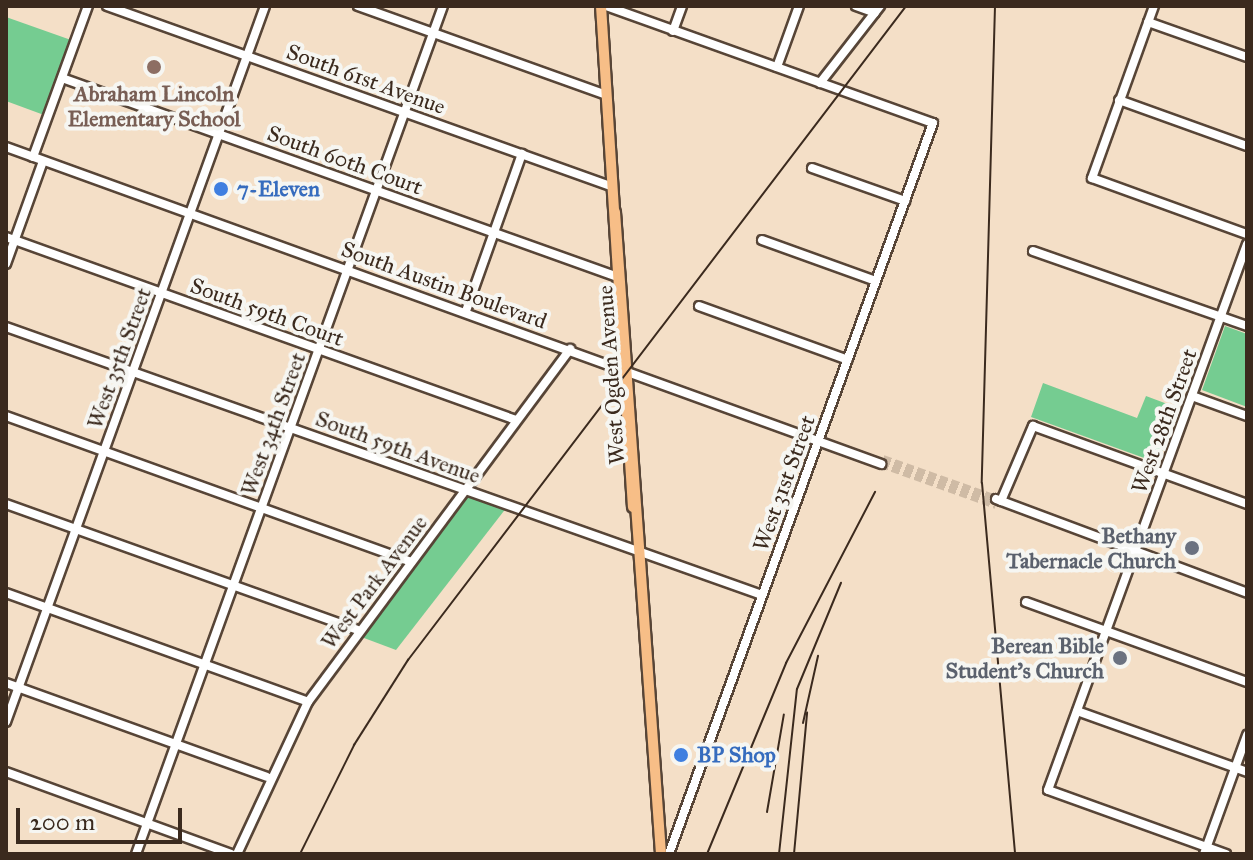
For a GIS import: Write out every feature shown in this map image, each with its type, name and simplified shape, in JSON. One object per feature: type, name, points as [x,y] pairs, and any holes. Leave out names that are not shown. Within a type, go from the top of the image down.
[{"type":"main road","name":"West Ogden Avenue","points":[[603,6],[661,854]]},
{"type":"main road","name":"West Ogden Avenue","points":[[615,212],[615,276],[626,370]]},
{"type":"street","points":[[33,157],[88,6]]},
{"type":"street","name":"South 61st Avenue","points":[[107,6],[613,187]]},
{"type":"street","name":"West 35th Street","points":[[6,722],[265,6]]},
{"type":"street","points":[[358,6],[607,95]]},
{"type":"street","name":"West 34th Street","points":[[136,854],[443,6]]},
{"type":"street","points":[[603,6],[820,83],[877,9],[856,6]]},
{"type":"street","points":[[673,31],[682,6]]},
{"type":"street","points":[[777,67],[799,6]]},
{"type":"street","points":[[1154,6],[1092,178],[1247,234]]},
{"type":"street","points":[[1148,22],[1247,57]]},
{"type":"street","name":"South 60th Court","points":[[62,78],[615,276]]},
{"type":"street","name":"West 31st Street","points":[[669,854],[933,123],[820,83]]},
{"type":"street","points":[[1119,100],[1247,146]]},
{"type":"street","name":"South Austin Boulevard","points":[[6,147],[882,462]]},
{"type":"street","points":[[466,311],[522,154]]},
{"type":"street","points":[[6,264],[10,239],[43,161]]},
{"type":"street","points":[[812,168],[905,201]]},
{"type":"street","name":"South 59th Court","points":[[10,239],[516,420]]},
{"type":"street","points":[[762,240],[876,281]]},
{"type":"street","name":"West 28th Street","points":[[1206,850],[1048,790],[1247,244]]},
{"type":"street","points":[[1033,251],[1247,326]]},
{"type":"street","points":[[699,306],[848,360]]},
{"type":"street","name":"South 59th Avenue","points":[[6,327],[762,595]]},
{"type":"street","name":"West Park Avenue","points":[[234,854],[267,777],[308,702],[357,630],[412,562],[570,349]]},
{"type":"street","points":[[1192,396],[1247,416]]},
{"type":"street","points":[[6,416],[412,562]]},
{"type":"street","points":[[1247,504],[1029,427],[1000,503],[1247,593]]},
{"type":"street","points":[[6,504],[357,630]]},
{"type":"street","points":[[6,593],[308,702]]},
{"type":"street","points":[[1026,602],[1247,682]]},
{"type":"street","points":[[6,683],[267,777]]},
{"type":"street","points":[[1077,711],[1247,772]]},
{"type":"street","points":[[1226,854],[1206,850],[1247,735]]},
{"type":"street","points":[[6,772],[234,854]]},
{"type":"green space","points":[[6,17],[71,40],[44,115],[6,101]]},
{"type":"green space","points":[[1225,326],[1247,334],[1247,407],[1202,390]]},
{"type":"green space","points":[[1043,383],[1137,418],[1146,396],[1178,408],[1158,463],[1031,417]]},
{"type":"green space","points":[[466,493],[507,507],[396,650],[356,635]]},
{"type":"tunnel","points":[[883,459],[996,499]]},
{"type":"tunnel","points":[[881,464],[996,505]]},
{"type":"railway","points":[[300,854],[354,745],[408,660],[906,6]]},
{"type":"railway","points":[[995,6],[982,483],[1015,854]]},
{"type":"railway","points":[[707,854],[786,663],[875,492]]},
{"type":"railway","points":[[779,854],[797,689],[841,583]]},
{"type":"railway","points":[[803,723],[818,656]]},
{"type":"railway","points":[[794,854],[807,713]]},
{"type":"railway","points":[[767,812],[784,714]]},
{"type":"place","name":"Abraham Lincoln Elementary School","points":[[154,67]]},
{"type":"place","name":"7-Eleven","points":[[221,189]]},
{"type":"place","name":"Bethany Tabernacle Church","points":[[1192,548]]},
{"type":"place","name":"Berean Bible Student's Church","points":[[1120,658]]},
{"type":"place","name":"BP Shop","points":[[681,755]]}]
